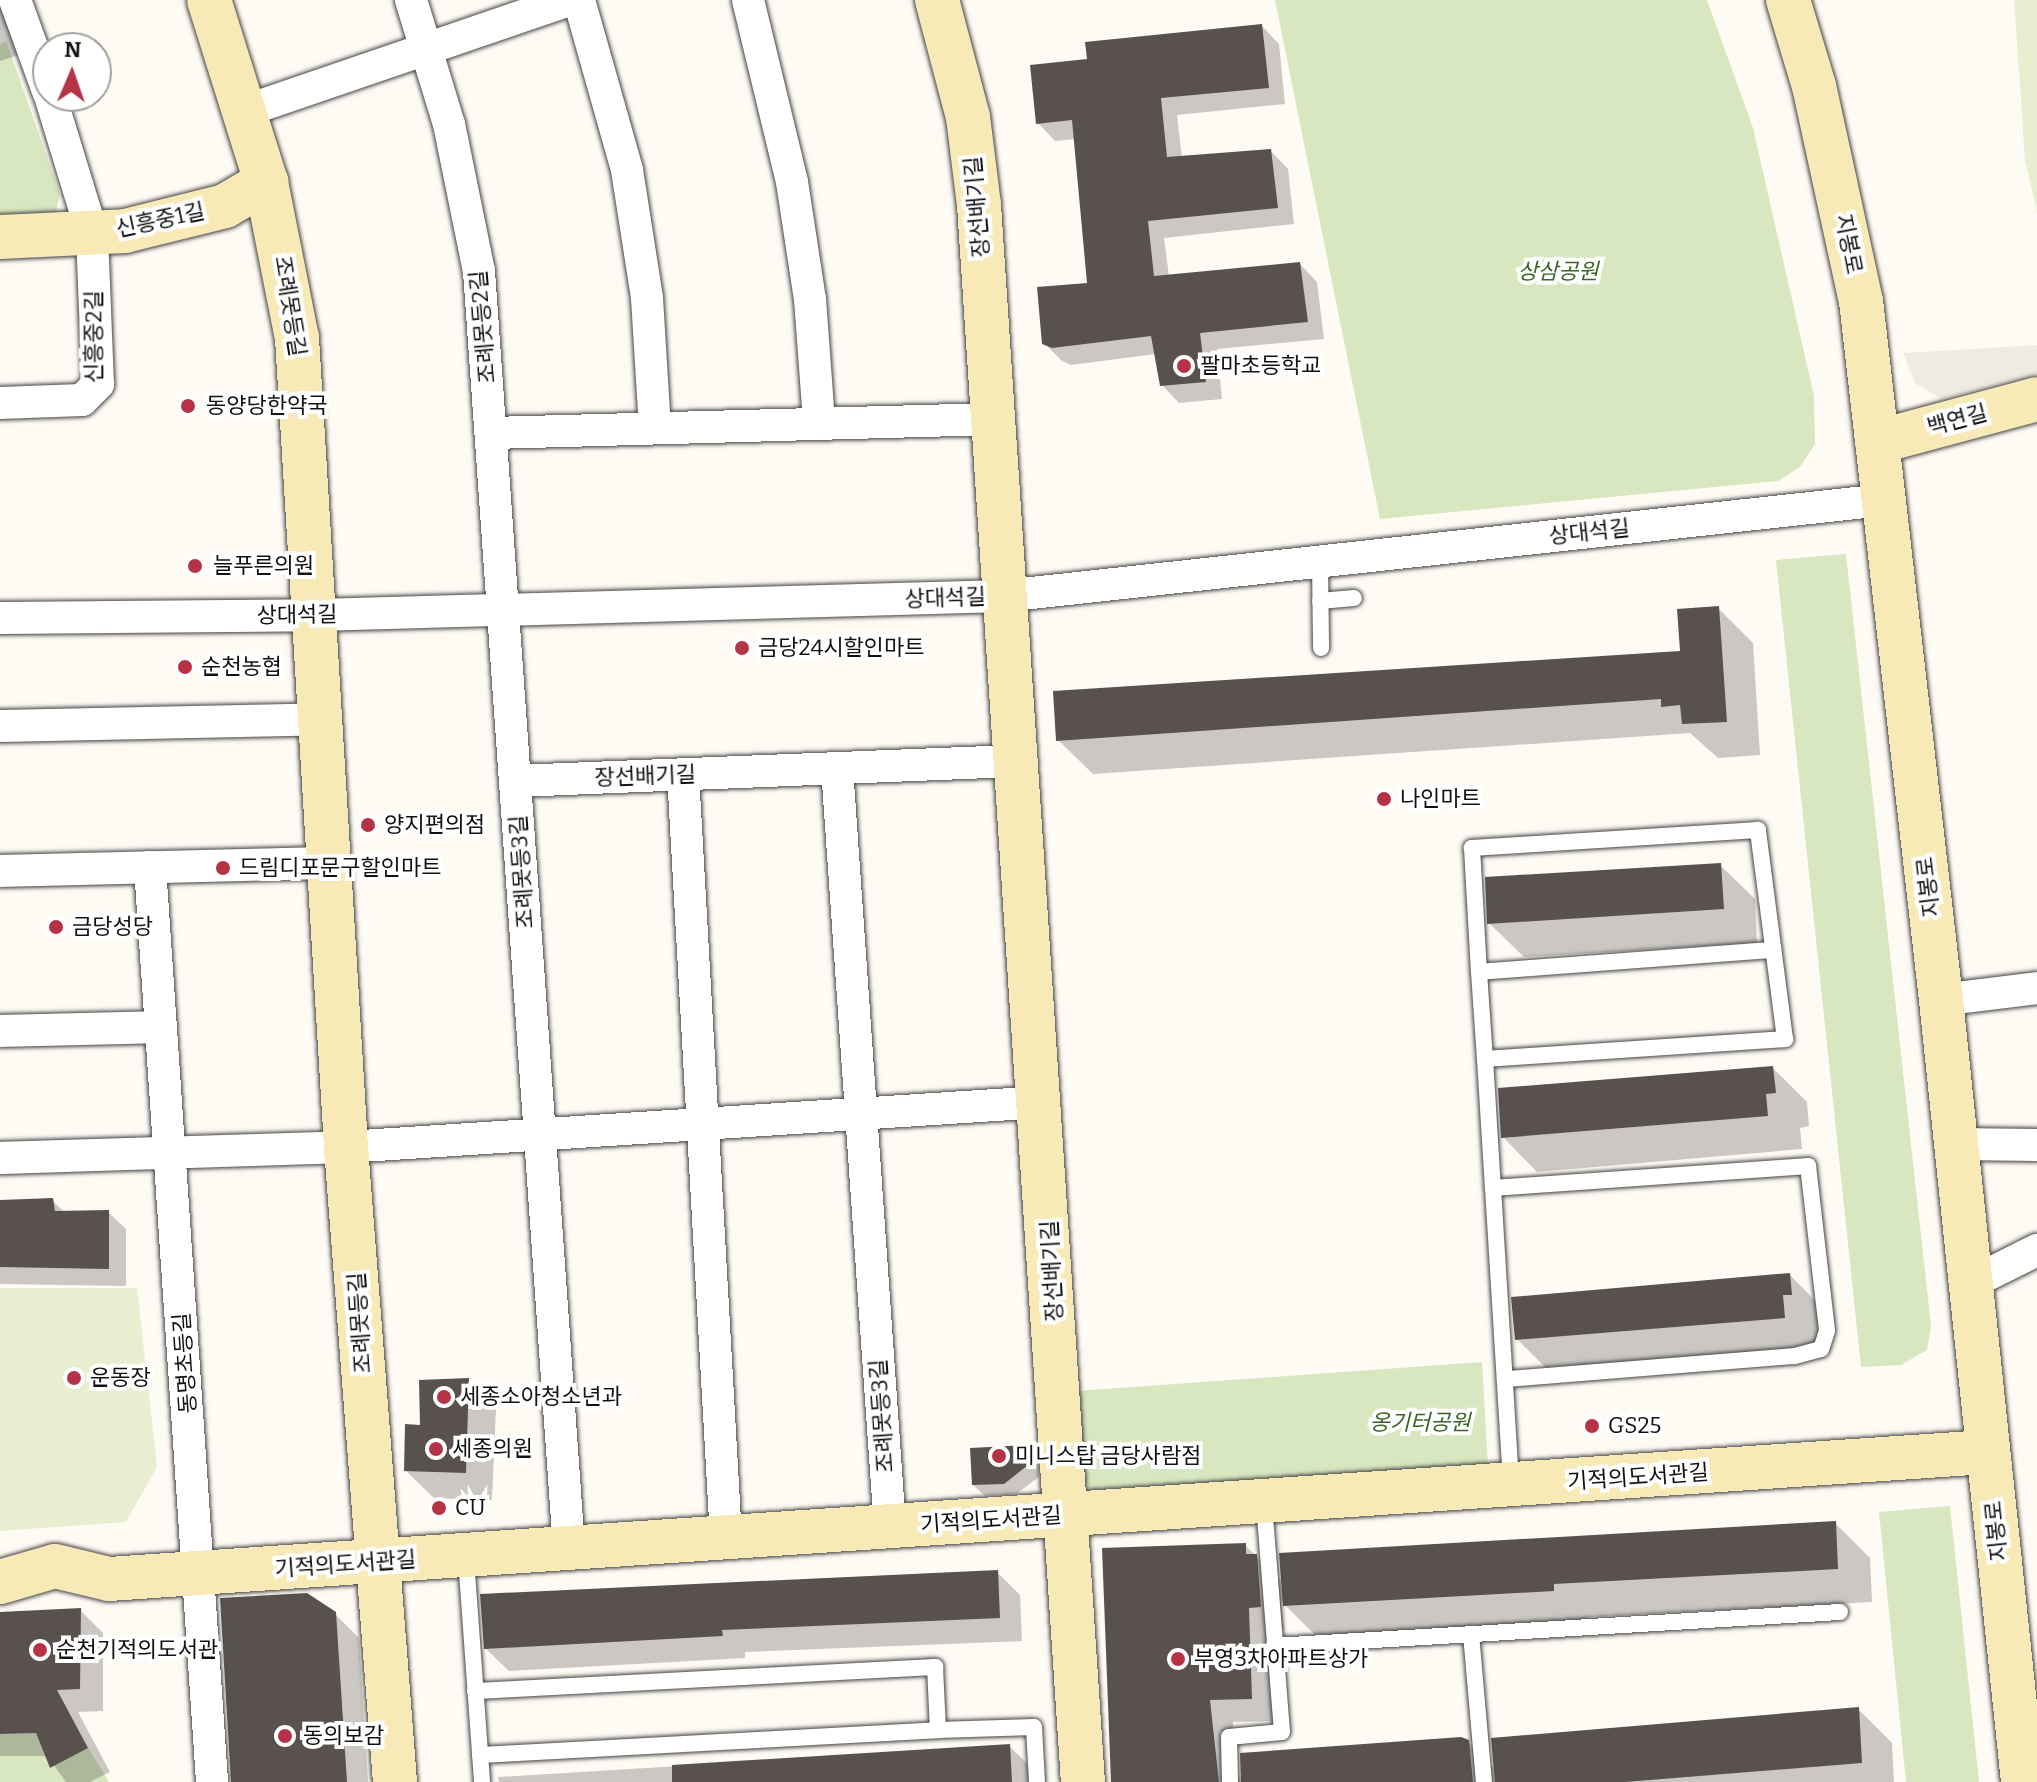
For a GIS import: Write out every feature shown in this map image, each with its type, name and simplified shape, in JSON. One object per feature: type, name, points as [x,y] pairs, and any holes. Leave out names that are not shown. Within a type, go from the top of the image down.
[{"type":"street","points":[[15,0],[32,47]]},
{"type":"street","name":"조례못등길","points":[[209,0],[266,182],[297,338],[317,615],[346,1147],[395,1782]]},
{"type":"street","name":"조례못등2길","points":[[411,0],[449,124],[479,271],[505,610]]},
{"type":"street","points":[[245,111],[569,0]]},
{"type":"street","points":[[579,0],[627,170],[647,298],[655,427]]},
{"type":"street","points":[[748,0],[792,182],[810,299],[819,423]]},
{"type":"street","name":"장선배기길","points":[[937,0],[970,131],[1014,761],[1042,1102],[1083,1782]]},
{"type":"street","name":"지봉로","points":[[1788,0],[1838,185],[1861,301],[1941,1000],[2023,1782]]},
{"type":"street","points":[[55,112],[92,233]]},
{"type":"street","name":"신흥중1길","points":[[0,237],[125,231],[225,206],[266,182]]},
{"type":"street","name":"신흥중2길","points":[[0,403],[82,400],[96,391],[92,233]]},
{"type":"street","name":"백연길","points":[[1877,442],[2037,399]]},
{"type":"street","points":[[492,433],[990,419]]},
{"type":"street","name":"상대석길","points":[[0,618],[317,615],[1004,596],[1884,500]]},
{"type":"street","name":"조례못등3길","points":[[505,610],[569,1550]]},
{"type":"street","points":[[0,726],[322,719]]},
{"type":"street","name":"장선배기길","points":[[516,781],[1014,761]]},
{"type":"street","name":"조례못등3길","points":[[837,768],[890,1527]]},
{"type":"street","points":[[683,774],[726,1539]]},
{"type":"street","points":[[0,871],[330,863]]},
{"type":"street","name":"동명초등길","points":[[150,867],[168,1153],[201,1573],[212,1782]]},
{"type":"street","points":[[1941,1000],[2037,988]]},
{"type":"street","points":[[0,1031],[160,1027]]},
{"type":"street","points":[[0,1158],[346,1147],[1042,1102]]},
{"type":"street","points":[[1956,1144],[2037,1145]]},
{"type":"street","points":[[1971,1283],[2037,1250]]},
{"type":"street","name":"기적의도서관길","points":[[0,1582],[15,1582],[55,1566],[109,1579],[1511,1487],[1988,1452]]},
{"type":"lane","points":[[1320,562],[1321,648]]},
{"type":"lane","points":[[1320,601],[1354,598]]},
{"type":"lane","points":[[1511,1487],[1472,848],[1758,830],[1769,950]]},
{"type":"lane","points":[[1479,972],[1769,950],[1777,952],[1785,1039],[1485,1059]]},
{"type":"lane","points":[[1493,1188],[1808,1166],[1827,1331],[1821,1349],[1794,1356],[1505,1379]]},
{"type":"lane","points":[[1230,1782],[1229,1737],[1282,1732],[1264,1503]]},
{"type":"lane","points":[[466,1557],[482,1782]]},
{"type":"lane","points":[[1274,1646],[1840,1612]]},
{"type":"lane","points":[[1471,1634],[1484,1782]]},
{"type":"lane","points":[[475,1691],[935,1667],[938,1730]]},
{"type":"lane","points":[[480,1755],[1034,1727],[1037,1782]]},
{"type":"green space","name":"상삼공원","points":[[1275,0],[1707,0],[1753,128],[1814,396],[1815,444],[1800,467],[1778,481],[1380,519]]},
{"type":"green space","points":[[2014,0],[2037,0],[2037,212],[2025,160]]},
{"type":"green space","points":[[6,41],[60,194],[55,216],[0,217],[0,44]]},
{"type":"green space","points":[[1846,554],[1931,1326],[1927,1350],[1901,1365],[1861,1367],[1776,560]]},
{"type":"green space","name":"운동장","points":[[0,1288],[137,1288],[157,1467],[126,1522],[0,1531]]},
{"type":"green space","name":"옹기터공원","points":[[1482,1362],[1488,1467],[1095,1496],[1081,1474],[1077,1391]]},
{"type":"green space","points":[[1950,1506],[1979,1782],[1906,1782],[1879,1512]]},
{"type":"green space","points":[[36,1733],[50,1768],[88,1748],[109,1782],[0,1782],[0,1734]]},
{"type":"shaded area","points":[[2037,345],[2037,374],[1941,399],[1915,383],[1903,353]]},
{"type":"building","points":[[1262,24],[1269,88],[1161,98],[1167,157],[1271,149],[1278,208],[1148,221],[1154,276],[1300,262],[1308,322],[1200,333],[1206,382],[1160,386],[1151,336],[1052,348],[1042,344],[1037,287],[1087,283],[1072,120],[1036,124],[1030,65],[1087,59],[1085,42]]},
{"type":"building","points":[[1719,606],[1727,722],[1682,724],[1680,705],[1661,707],[1661,699],[1056,741],[1053,691],[1680,651],[1677,609]]},
{"type":"building","points":[[1721,863],[1724,909],[1487,924],[1485,877]]},
{"type":"building","points":[[1773,1066],[1776,1093],[1766,1094],[1768,1116],[1501,1138],[1498,1088]]},
{"type":"building","points":[[53,1198],[55,1211],[109,1210],[109,1269],[0,1267],[0,1200]]},
{"type":"building","points":[[1790,1273],[1792,1295],[1783,1295],[1785,1318],[1515,1340],[1511,1297]]},
{"type":"building","points":[[469,1378],[466,1473],[404,1471],[405,1424],[420,1425],[419,1380]]},
{"type":"building","name":"미니스탑 금당사람점","points":[[1027,1445],[1028,1465],[1004,1484],[972,1485],[970,1448]]},
{"type":"building","points":[[1836,1521],[1838,1569],[1554,1584],[1554,1591],[1283,1606],[1279,1553]]},
{"type":"building","name":"부영3차아파트상가","points":[[1246,1543],[1246,1554],[1257,1554],[1261,1607],[1249,1608],[1252,1699],[1210,1700],[1219,1782],[1111,1782],[1102,1548]]},
{"type":"building","points":[[998,1570],[1000,1618],[722,1630],[723,1636],[484,1649],[480,1594]]},
{"type":"building","points":[[307,1593],[336,1612],[347,1782],[231,1782],[220,1598]]},
{"type":"building","name":"순천기적의도서관","points":[[81,1608],[80,1689],[57,1690],[88,1748],[50,1768],[36,1733],[0,1734],[0,1612]]},
{"type":"building","points":[[1859,1707],[1862,1763],[1625,1782],[1495,1782],[1491,1738]]},
{"type":"building","points":[[1461,1737],[1469,1740],[1473,1782],[1241,1782],[1240,1753]]},
{"type":"building","points":[[1010,1744],[1012,1782],[672,1782],[672,1765]]},
{"type":"place","name":"팔마초등학교","points":[[1184,366]]},
{"type":"place","name":"동양당한약국","points":[[188,406]]},
{"type":"place","name":"늘푸른의원","points":[[195,566]]},
{"type":"place","name":"금당24시할인마트","points":[[742,648]]},
{"type":"place","name":"순천농협","points":[[185,667]]},
{"type":"place","name":"나인마트","points":[[1384,799]]},
{"type":"place","name":"양지편의점","points":[[368,825]]},
{"type":"place","name":"드림디포문구할인마트","points":[[223,868]]},
{"type":"place","name":"금당성당","points":[[56,927]]},
{"type":"place","name":"운동장","points":[[74,1378]]},
{"type":"place","name":"세종소아청소년과","points":[[444,1397]]},
{"type":"place","name":"GS25","points":[[1592,1426]]},
{"type":"place","name":"세종의원","points":[[436,1449]]},
{"type":"place","name":"미니스탑 금당사람점","points":[[999,1456]]},
{"type":"place","name":"CU","points":[[439,1508]]},
{"type":"place","name":"순천기적의도서관","points":[[40,1650]]},
{"type":"place","name":"부영3차아파트상가","points":[[1178,1659]]},
{"type":"place","name":"동의보감","points":[[285,1736]]}]
